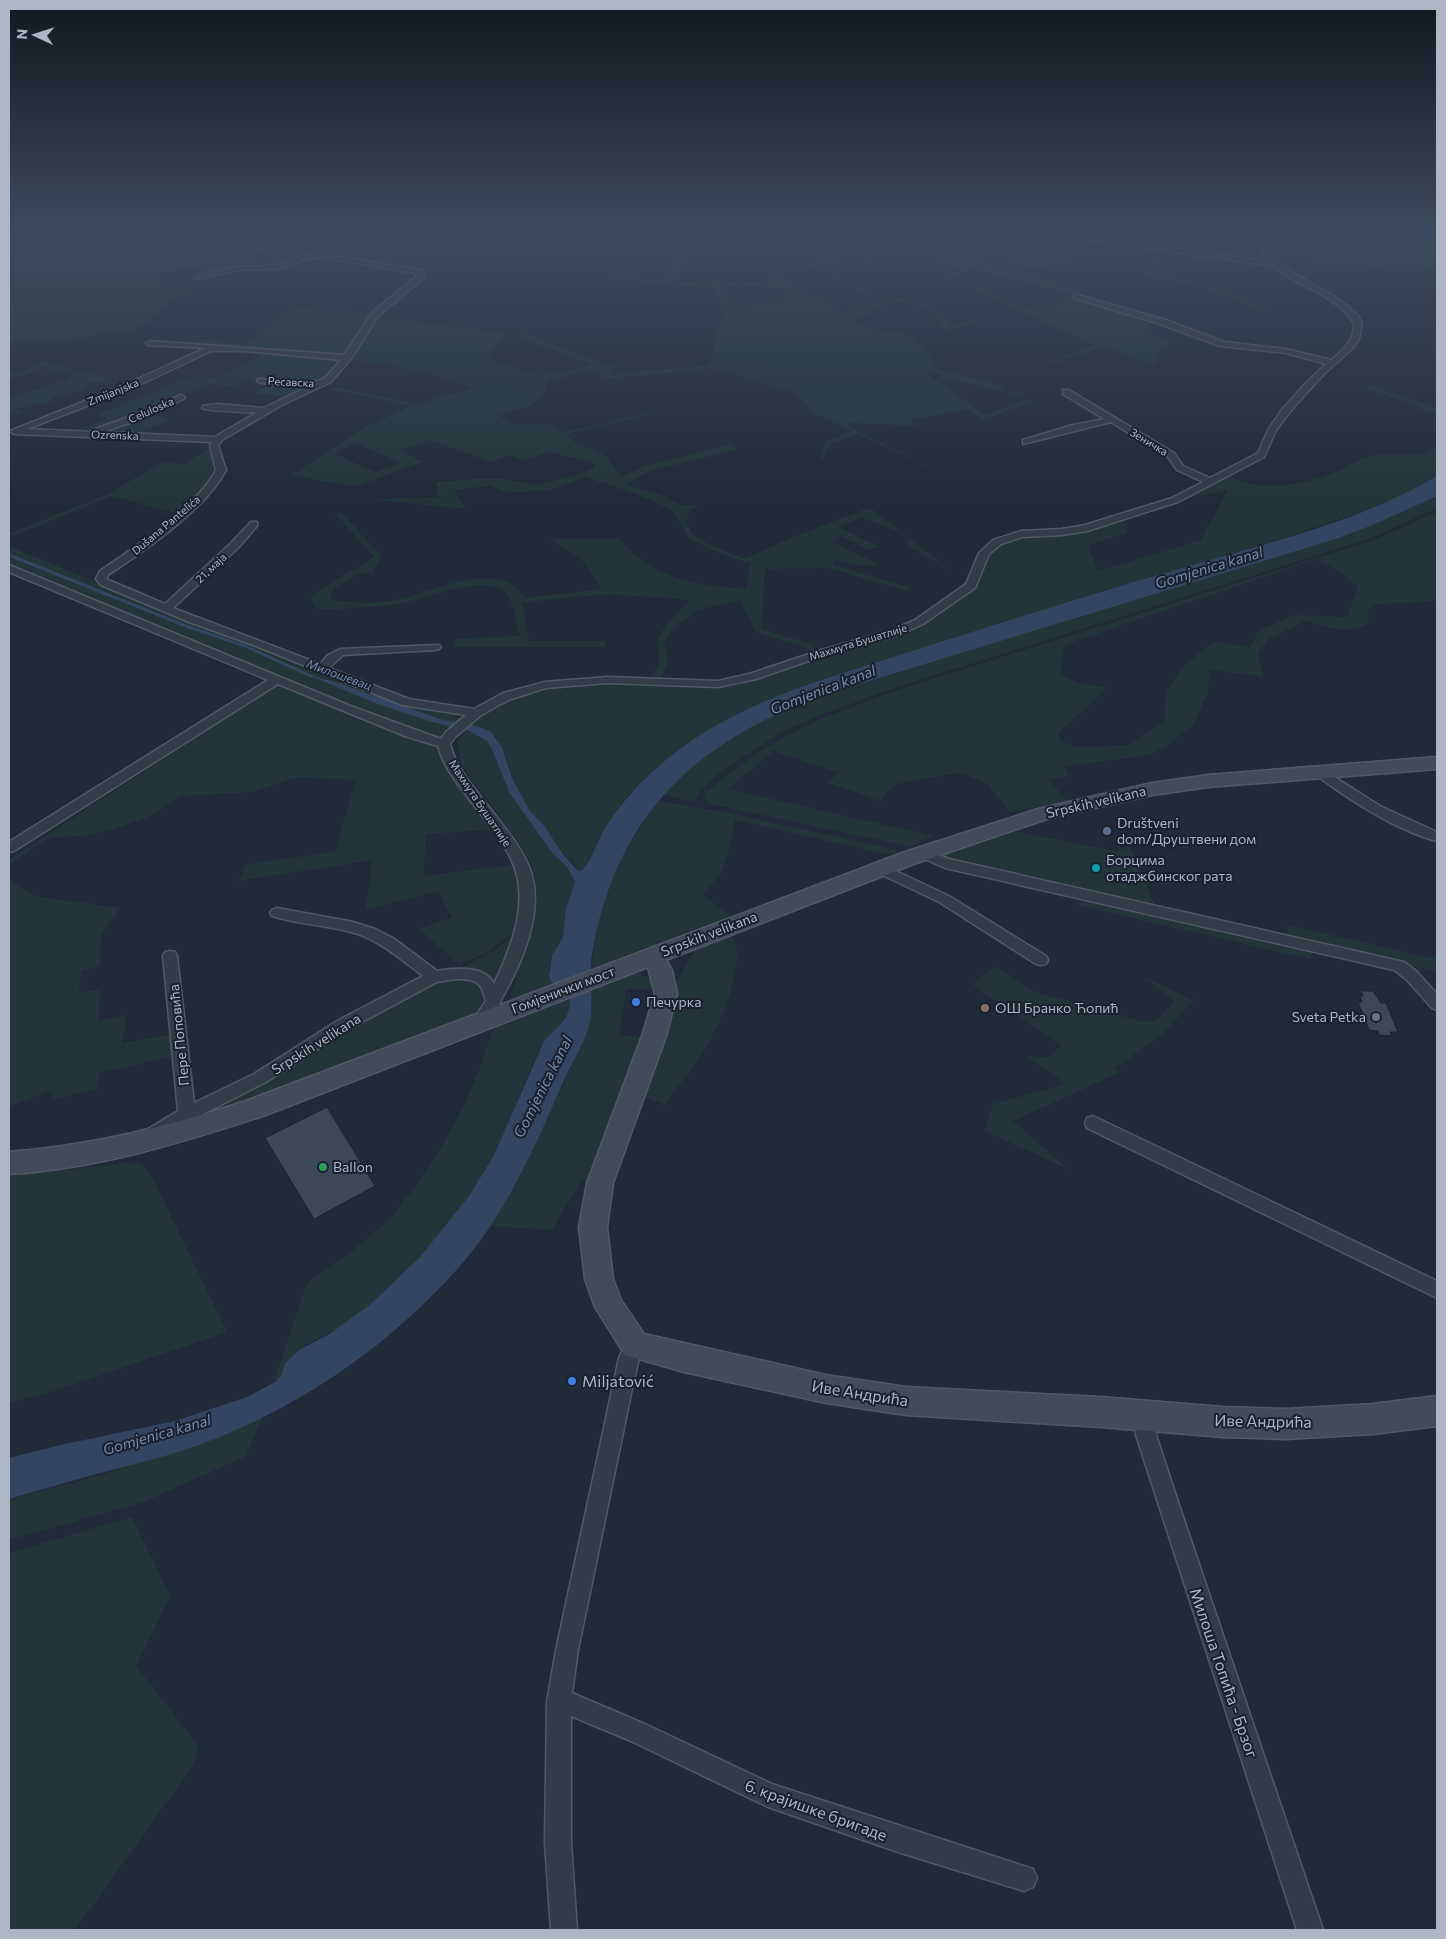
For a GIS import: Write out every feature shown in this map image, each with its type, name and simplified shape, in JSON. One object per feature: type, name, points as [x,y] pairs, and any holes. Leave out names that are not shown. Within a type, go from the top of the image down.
[{"type":"main road","name":"Srpskih velikana","points":[[621,968],[923,853],[1045,812],[1119,795],[1217,780],[1437,763]]},
{"type":"main road","points":[[635,1344],[609,1307],[599,1279],[593,1227],[600,1183],[663,1005],[684,954],[705,936]]},
{"type":"main road","points":[[652,956],[661,970],[663,1005]]},
{"type":"main road","points":[[621,968],[631,967],[644,970],[657,980],[663,1005]]},
{"type":"main road","name":"Гомјенички мост","points":[[493,1012],[621,968]]},
{"type":"main road","name":"Srpskih velikana","points":[[9,1163],[73,1158],[183,1133],[254,1109],[493,1012]]},
{"type":"main road","name":"Иве Андрића","points":[[635,1344],[684,1358],[865,1396],[914,1402],[1144,1415],[1223,1422],[1286,1424],[1373,1419],[1437,1411]]},
{"type":"street","points":[[217,440],[264,411],[321,384],[334,375],[372,319]]},
{"type":"street","points":[[1156,319],[1223,344],[1286,350],[1331,363]]},
{"type":"street","name":"Махмута Бушатлије","points":[[493,1012],[518,942],[528,900],[526,880],[519,862],[510,846],[462,780],[446,752],[447,739],[473,716],[492,703],[545,685],[577,681],[655,681],[695,685],[736,682],[822,653],[896,632],[919,622],[971,586],[984,553],[997,542],[1020,534],[1062,532],[1087,528],[1175,500],[1261,455],[1266,450],[1273,428],[1318,375],[1353,345],[1358,327],[1356,319]]},
{"type":"street","points":[[150,342],[208,346],[210,349],[347,358]]},
{"type":"street","name":"Zmijanjska","points":[[14,431],[128,387],[210,349]]},
{"type":"street","name":"Ресавска","points":[[261,381],[321,384]]},
{"type":"street","name":"Зеничка","points":[[1066,392],[1171,455],[1180,468],[1211,482]]},
{"type":"street","name":"Celuloska","points":[[92,434],[181,397]]},
{"type":"street","points":[[206,408],[264,411]]},
{"type":"street","points":[[1026,442],[1076,427],[1110,420]]},
{"type":"street","name":"Ozrenska","points":[[14,431],[217,440]]},
{"type":"street","name":"Dušana Pantelića","points":[[217,440],[214,446],[221,470],[214,484],[152,539],[101,576],[101,580],[166,609],[324,668],[406,702],[473,716]]},
{"type":"street","name":"21. маја","points":[[166,609],[234,546],[254,524]]},
{"type":"street","points":[[9,568],[409,733],[447,739]]},
{"type":"street","points":[[324,668],[332,657],[340,652],[434,647]]},
{"type":"street","points":[[9,848],[277,680]]},
{"type":"street","points":[[1319,771],[1347,793],[1375,809],[1437,836]]},
{"type":"street","points":[[923,853],[937,861],[1399,966],[1412,975],[1437,1004]]},
{"type":"street","points":[[881,869],[944,899],[1041,960]]},
{"type":"street","points":[[277,913],[353,927],[370,933],[388,942],[434,977]]},
{"type":"street","name":"Пере Поповића","points":[[170,956],[187,1114]]},
{"type":"street","name":"Srpskih velikana","points":[[132,1146],[187,1114],[260,1078],[343,1025],[434,977],[452,974],[476,976],[486,982],[493,1012]]},
{"type":"street","points":[[1093,1123],[1437,1290]]},
{"type":"street","points":[[564,1930],[558,1843],[559,1702],[566,1650],[606,1472],[622,1389],[629,1358],[635,1344]]},
{"type":"street","name":"Милоша Топића - Брзог","points":[[1144,1415],[1146,1435],[1172,1517],[1310,1930]]},
{"type":"street","name":"6. крајишке бригаде","points":[[559,1702],[578,1706],[639,1733],[768,1796],[898,1840],[1024,1878]]},
{"type":"green space","points":[[9,319],[151,319],[132,331],[116,335],[111,332],[86,338],[59,341],[9,340]]},
{"type":"green space","points":[[280,319],[400,319],[509,333],[498,342],[488,359],[536,375],[552,374],[591,365],[514,335],[518,333],[529,335],[599,362],[614,365],[613,374],[709,365],[721,319],[855,319],[854,322],[868,328],[892,331],[908,336],[920,345],[939,370],[1003,386],[1001,390],[1022,394],[1018,396],[934,374],[930,376],[985,415],[1029,399],[1033,401],[983,421],[969,409],[910,420],[916,426],[848,423],[848,426],[969,486],[858,434],[831,444],[821,463],[822,450],[828,440],[853,431],[813,413],[797,394],[713,368],[604,379],[599,369],[546,381],[547,386],[538,400],[526,407],[497,415],[514,424],[548,423],[565,432],[667,409],[669,410],[566,434],[579,445],[604,455],[621,476],[644,466],[730,444],[739,449],[650,471],[626,484],[666,497],[680,505],[697,505],[690,511],[686,521],[692,534],[710,545],[745,559],[781,542],[866,509],[872,509],[951,571],[904,543],[910,540],[900,532],[862,518],[839,527],[879,547],[869,550],[841,536],[832,542],[880,565],[858,565],[836,560],[833,565],[911,588],[908,591],[829,568],[765,569],[761,629],[812,644],[816,652],[808,654],[806,648],[756,632],[740,600],[696,610],[676,627],[664,640],[668,664],[660,680],[649,680],[659,664],[657,639],[666,625],[691,600],[610,594],[522,603],[529,641],[606,641],[604,647],[454,647],[456,639],[520,636],[514,612],[507,595],[493,587],[481,585],[452,590],[394,605],[333,609],[316,608],[310,596],[374,557],[335,513],[341,512],[381,556],[372,573],[357,574],[333,589],[330,600],[369,603],[392,601],[470,579],[486,578],[501,580],[514,586],[525,598],[602,589],[582,559],[548,539],[618,538],[645,563],[660,571],[692,582],[746,589],[750,564],[699,544],[685,533],[677,516],[666,507],[631,492],[585,477],[551,490],[508,493],[490,486],[454,490],[465,509],[371,499],[439,497],[436,482],[484,478],[507,479],[532,485],[578,475],[595,467],[593,462],[547,452],[524,461],[509,455],[491,462],[429,440],[400,450],[423,462],[354,487],[291,475],[364,428],[411,406],[331,389],[334,387],[418,404],[471,388],[428,373],[345,358],[321,384],[288,397],[254,393],[270,384],[248,380],[234,387],[206,384],[147,412],[171,420],[137,434],[69,432],[107,419],[98,414],[197,375],[215,379],[263,355],[245,351],[187,346],[199,339],[245,344]],"holes":[[[353,442],[401,463],[375,472],[335,454]]]},
{"type":"green space","points":[[945,319],[950,325],[977,320],[981,323],[944,330],[938,320]]},
{"type":"green space","points":[[1038,319],[1144,319],[1140,322],[1153,327],[1142,331],[1171,343],[1160,350],[1153,365],[1104,346],[1055,363],[1051,362],[1094,345]]},
{"type":"green space","points":[[45,361],[110,379],[98,383],[92,381],[83,385],[88,387],[70,394],[65,392],[49,398],[54,400],[41,405],[35,403],[17,409],[23,412],[14,415],[9,414],[9,398],[65,381],[73,376],[43,367],[9,379],[9,374],[17,373]]},
{"type":"green space","points":[[1367,385],[1437,408],[1437,415],[1417,408],[1420,406],[1365,388]]},
{"type":"green space","points":[[214,445],[218,466],[214,482],[178,514],[112,496],[12,536],[9,534],[105,495],[164,462],[184,464]]},
{"type":"green space","points":[[1437,445],[1437,476],[1397,498],[1281,539],[817,681],[656,768],[627,796],[597,843],[593,858],[581,871],[577,870],[575,864],[562,853],[544,825],[530,811],[512,778],[505,754],[494,735],[490,745],[509,792],[553,854],[568,868],[575,882],[566,908],[563,937],[550,964],[549,976],[551,982],[556,987],[507,1006],[517,978],[506,976],[497,986],[452,972],[502,945],[519,930],[525,921],[533,922],[537,905],[536,882],[532,866],[518,841],[460,763],[457,741],[477,721],[500,706],[525,696],[552,689],[580,686],[637,685],[703,688],[741,683],[905,632],[943,612],[962,599],[978,582],[984,561],[989,552],[1004,543],[1018,538],[1036,533],[1123,519],[1127,532],[1088,545],[1098,571],[1201,540],[1228,490],[1189,498],[1227,475],[1240,481],[1255,484],[1285,485],[1330,474],[1370,456],[1416,454],[1431,450]]},
{"type":"green space","points":[[1437,496],[1437,508],[1369,539],[897,687],[820,715],[780,733],[722,771],[699,792],[694,802],[664,795],[703,756],[727,740],[808,701],[861,683],[1336,539],[1373,525]]},
{"type":"green space","points":[[1437,512],[1437,601],[1378,604],[1368,610],[1369,620],[1367,625],[1359,628],[1336,629],[1305,621],[1268,639],[1258,653],[1263,676],[1209,670],[1208,692],[1193,725],[1154,753],[1065,766],[1069,776],[1049,780],[1067,801],[1009,812],[988,784],[962,773],[912,780],[894,785],[880,801],[827,782],[840,773],[774,751],[728,789],[933,836],[909,848],[898,844],[711,804],[704,799],[705,793],[744,762],[765,748],[814,722],[900,689],[1374,540]],"holes":[[[1317,559],[1341,573],[1358,587],[1347,617],[1295,615],[1259,630],[1250,648],[1215,641],[1183,666],[1167,690],[1164,721],[1130,745],[1078,747],[1062,742],[1058,734],[1107,688],[1076,682],[1061,674],[1064,645]]]},
{"type":"green space","points":[[9,546],[215,631],[414,706],[455,712],[454,718],[469,718],[448,738],[434,739],[282,680],[9,567]]},
{"type":"green space","points":[[278,684],[425,742],[443,747],[497,829],[426,834],[423,876],[518,864],[524,883],[516,930],[485,954],[459,964],[419,929],[452,917],[438,891],[366,909],[372,860],[239,881],[246,865],[335,851],[356,780],[297,777],[253,792],[180,796],[148,817],[112,830],[81,836],[47,838],[9,865],[9,860]]},
{"type":"green space","points":[[659,801],[723,812],[881,846],[896,851],[900,855],[884,854],[735,820],[727,858],[720,874],[703,895],[735,919],[592,973],[593,951],[603,905],[633,839]]},
{"type":"green space","points":[[1009,830],[1110,850],[1130,848],[1154,904],[956,862],[943,856],[945,852]]},
{"type":"green space","points":[[9,879],[34,896],[120,908],[101,936],[100,966],[82,970],[79,992],[100,990],[99,1020],[127,1015],[122,1043],[181,1033],[182,1054],[99,1073],[97,1089],[54,1099],[49,1091],[9,1107]]},
{"type":"green space","points":[[1082,898],[1313,952],[1310,959],[1077,905]]},
{"type":"green space","points":[[1288,925],[1437,959],[1437,972],[1287,934]]},
{"type":"green space","points":[[732,935],[737,956],[736,966],[723,1013],[707,1045],[664,1105],[643,1095],[665,1018],[679,978],[696,950],[709,942]]},
{"type":"green space","points":[[994,966],[1031,991],[1144,1022],[1157,1020],[1174,1002],[1143,976],[1193,1000],[1162,1035],[1114,1069],[1120,1072],[1013,1121],[1068,1169],[985,1131],[993,1104],[1066,1084],[1027,1057],[1049,1057],[1061,1045],[973,985]]},
{"type":"green space","points":[[631,970],[651,979],[657,989],[626,989],[619,1035],[647,1038],[594,1183],[581,1180],[552,1230],[490,1226],[516,1184],[580,1048],[589,1024],[591,987]]},
{"type":"green space","points":[[446,978],[472,980],[481,986],[490,998],[483,1010],[455,1023],[164,1132],[308,1051]]},
{"type":"green space","points":[[567,996],[570,1009],[563,1021],[544,1042],[493,1156],[466,1202],[430,1246],[391,1287],[350,1321],[296,1352],[281,1376],[273,1384],[307,1283],[344,1258],[389,1220],[422,1178],[446,1139],[467,1099],[494,1026]]},
{"type":"green space","points":[[123,1163],[140,1164],[150,1173],[227,1332],[57,1390],[9,1403],[9,1174],[69,1170]]},
{"type":"green space","points":[[265,1411],[246,1456],[144,1502],[9,1540],[9,1500],[101,1475],[224,1434]]},
{"type":"green space","points":[[132,1517],[170,1596],[136,1666],[199,1747],[192,1767],[75,1930],[9,1930],[9,1553]]},
{"type":"water","name":"Gomjenica kanal","points":[[1437,476],[1437,496],[1373,525],[1336,539],[820,696],[775,715],[735,736],[700,761],[669,789],[643,821],[622,858],[605,900],[593,948],[591,1013],[586,1036],[507,1200],[477,1245],[431,1297],[367,1352],[333,1377],[259,1419],[181,1451],[9,1499],[9,1458],[175,1421],[247,1397],[275,1382],[281,1376],[285,1363],[299,1350],[331,1333],[372,1303],[420,1257],[469,1196],[493,1157],[544,1041],[566,1018],[570,1006],[569,998],[551,982],[549,976],[552,956],[563,937],[566,908],[575,882],[568,868],[553,854],[509,792],[487,741],[469,731],[432,722],[375,703],[306,674],[338,683],[443,720],[474,725],[491,732],[502,747],[512,778],[530,811],[544,825],[562,853],[577,870],[581,871],[589,862],[601,835],[613,816],[646,777],[700,735],[746,710],[794,690],[868,665],[1076,600],[1315,529],[1378,506]]},
{"type":"building","name":"Sveta Petka","points":[[1361,991],[1373,991],[1381,1003],[1386,1003],[1398,1032],[1390,1032],[1392,1036],[1379,1035],[1378,1031],[1369,1030],[1358,1002],[1362,1002],[1360,996],[1363,996]]},
{"type":"building","name":"Ballon","points":[[327,1107],[375,1186],[314,1219],[265,1138]]},
{"type":"waterway","name":"Милошевац","points":[[9,555],[17,558]]},
{"type":"waterway","name":"Милошевац","points":[[14,557],[186,626],[245,646],[311,676]]},
{"type":"place","name":"Društveni dom/Друштвени дом","points":[[1107,831]]},
{"type":"place","name":"Борцима отаджбинског рата","points":[[1096,868]]},
{"type":"place","name":"Печурка","points":[[636,1002]]},
{"type":"place","name":"ОШ Бранко Ћопић","points":[[985,1008]]},
{"type":"place","name":"Sveta Petka","points":[[1376,1017]]},
{"type":"place","name":"Ballon","points":[[323,1167]]},
{"type":"place","name":"Miljatović","points":[[572,1381]]}]
